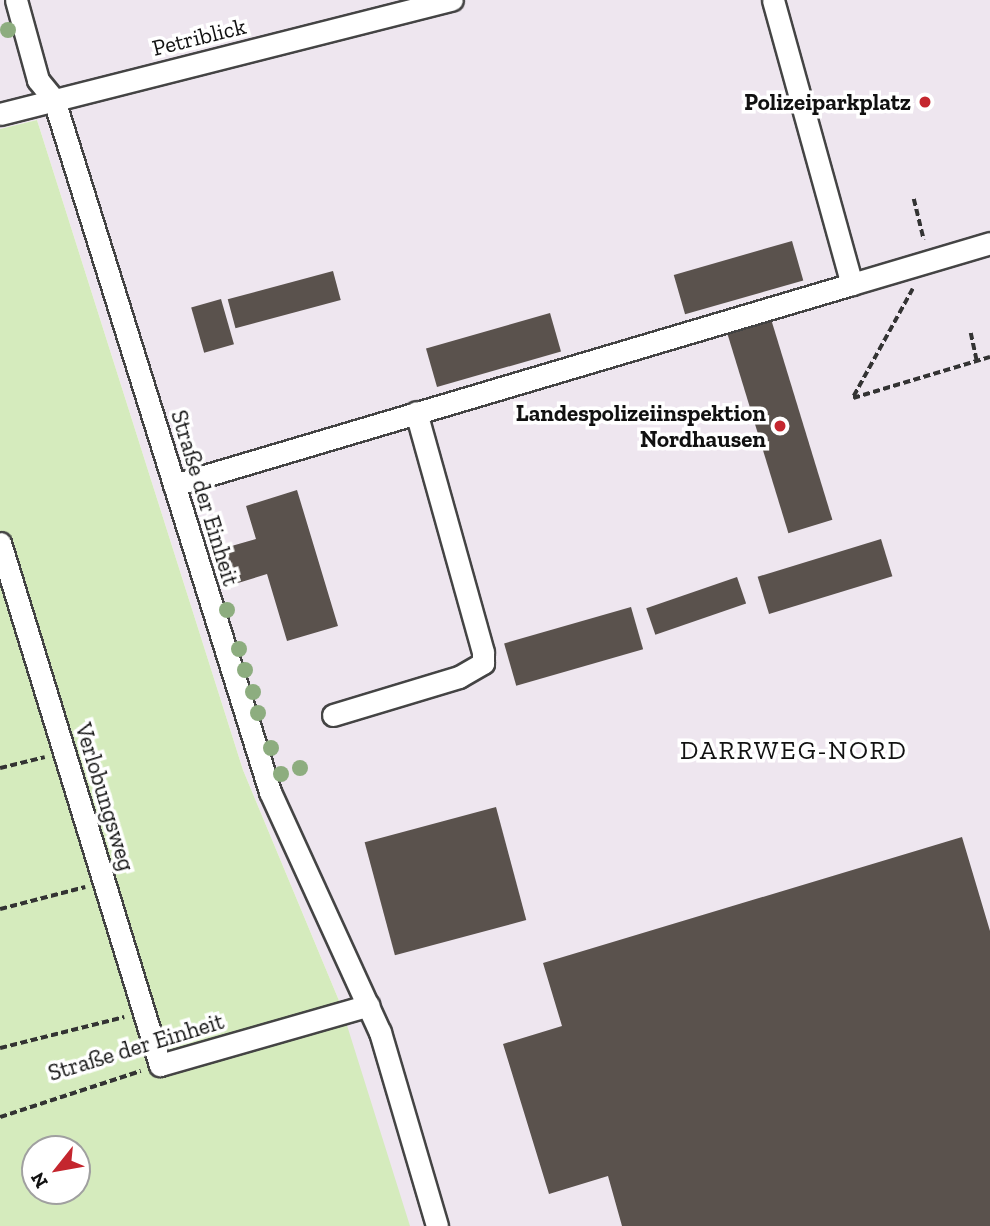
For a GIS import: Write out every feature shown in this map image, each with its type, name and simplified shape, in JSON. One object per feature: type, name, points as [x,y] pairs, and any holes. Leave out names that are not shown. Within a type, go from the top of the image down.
[{"type":"street","name":"Straße der Einheit","points":[[16,0],[41,88],[54,100],[270,792],[369,1005],[438,1226]]},
{"type":"street","name":"Petriblick","points":[[0,114],[452,0]]},
{"type":"street","points":[[773,0],[852,284]]},
{"type":"street","points":[[173,485],[990,243]]},
{"type":"street","points":[[333,715],[459,677],[482,663],[484,652],[416,411]]},
{"type":"street","name":"Verlobungsweg","points":[[0,543],[160,1065]]},
{"type":"street","name":"Straße der Einheit","points":[[160,1065],[369,1005]]},
{"type":"path","points":[[914,199],[929,261],[853,398],[990,357]]},
{"type":"path","points":[[971,333],[977,361]]},
{"type":"path","points":[[0,768],[64,752]]},
{"type":"path","points":[[0,909],[104,882]]},
{"type":"path","points":[[0,1048],[143,1012]]},
{"type":"path","name":"Straße der Einheit","points":[[0,1116],[160,1065]]},
{"type":"shaded area","points":[[0,0],[990,0],[990,1226],[0,1226],[0,1107],[340,1003],[243,770],[37,120],[0,129]]},
{"type":"green space","points":[[37,120],[243,770],[340,1003],[410,1226],[0,1226],[0,129]]},
{"type":"building","points":[[792,241],[803,280],[685,314],[674,275]]},
{"type":"building","points":[[333,271],[341,300],[235,328],[228,299]]},
{"type":"building","points":[[221,299],[234,344],[204,353],[191,308]]},
{"type":"building","points":[[550,313],[561,351],[437,387],[426,349]]},
{"type":"building","name":"Landespolizeiinspektion Nordhausen","points":[[771,319],[832,520],[788,533],[727,332]]},
{"type":"building","points":[[297,490],[338,626],[287,641],[267,574],[225,587],[214,551],[256,539],[246,506]]},
{"type":"building","points":[[881,539],[892,576],[769,614],[758,577]]},
{"type":"building","points":[[737,577],[746,603],[655,635],[646,608]]},
{"type":"building","points":[[631,607],[643,649],[516,686],[504,643]]},
{"type":"building","points":[[496,807],[526,920],[395,955],[365,842]]},
{"type":"building","points":[[962,837],[990,931],[990,1226],[622,1226],[608,1176],[549,1194],[503,1044],[562,1026],[543,963]]},
{"type":"place","name":"Polizeiparkplatz","points":[[925,102]]},
{"type":"place","name":"Landespolizeiinspektion Nordhausen","points":[[780,426]]},
{"type":"district","name":"DARRWEG-NORD","points":[[794,751]]}]
